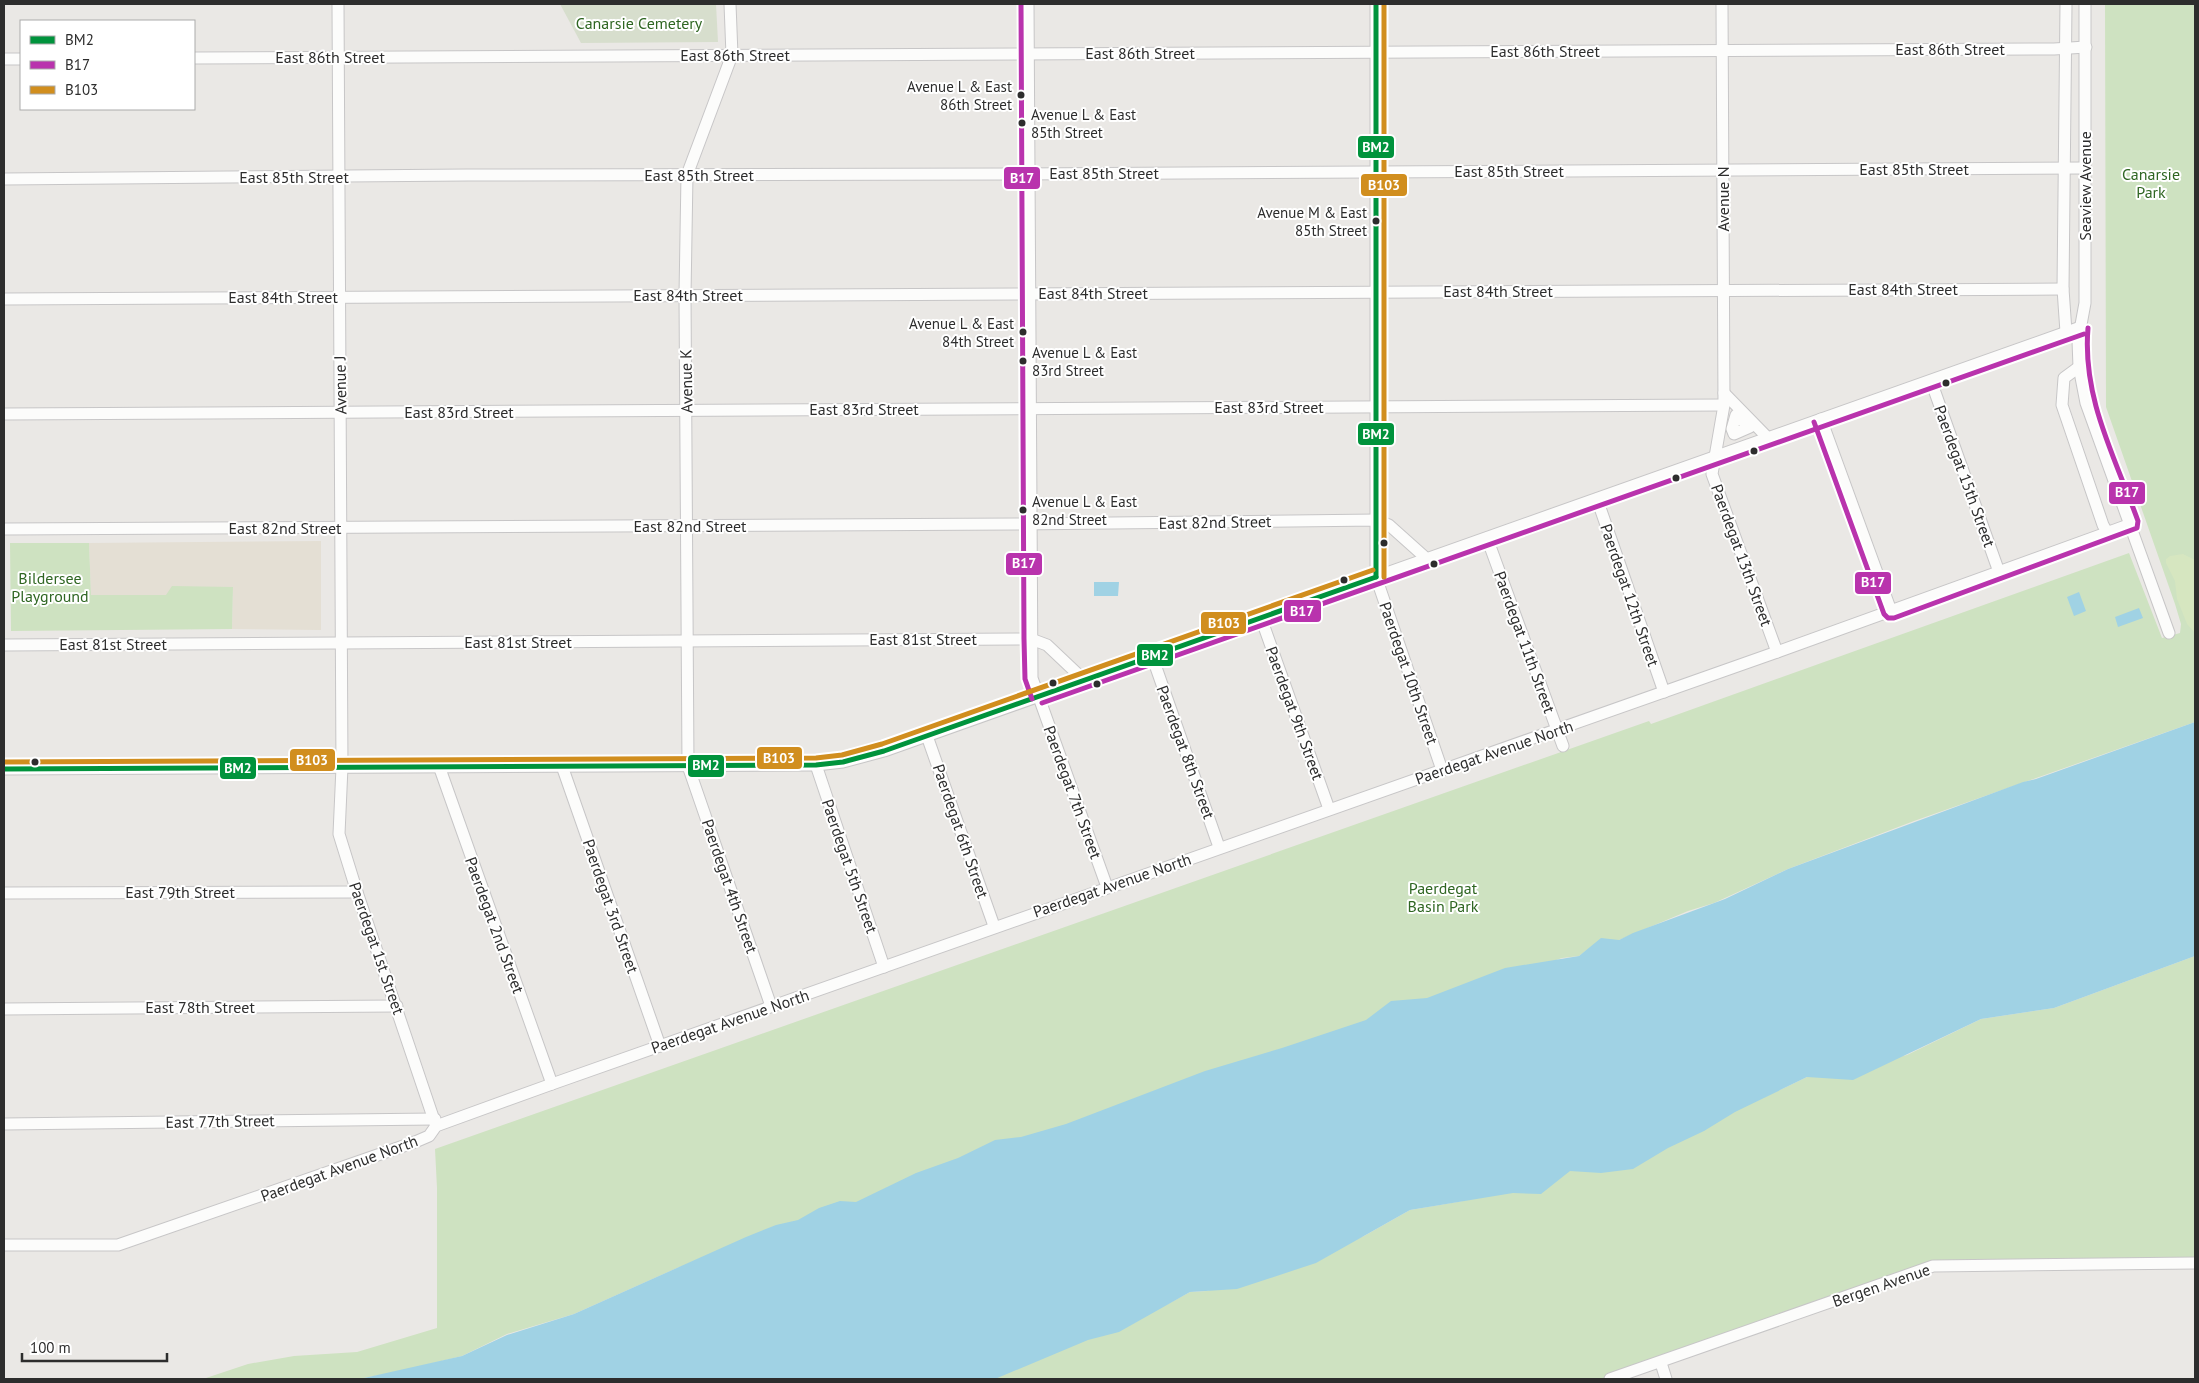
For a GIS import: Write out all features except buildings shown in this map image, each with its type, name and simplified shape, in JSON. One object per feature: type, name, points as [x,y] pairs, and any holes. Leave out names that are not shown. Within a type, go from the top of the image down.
[{"type":"street","name":"Avenue J","points":[[338,4],[342,767]]},
{"type":"street","name":"Avenue K","points":[[688,766],[685,295],[687,175],[732,55],[730,4]]},
{"type":"street","name":"Paerdegat 7th Street","points":[[1028,4],[1032,678],[1107,887]]},
{"type":"street","name":"Paerdegat 10th Street","points":[[1376,4],[1378,407],[1376,577],[1442,770]]},
{"type":"street","name":"Avenue N","points":[[1716,457],[1724,399],[1722,4]]},
{"type":"street","name":"Seaview Avenue","points":[[2066,4],[2063,288],[2066,332]]},
{"type":"street","name":"Seaview Avenue","points":[[2086,4],[2085,303],[2078,341],[2079,367],[2086,403],[2169,632]]},
{"type":"street","name":"East 86th Street","points":[[195,58],[2066,49],[2086,47]]},
{"type":"street","points":[[4,59],[20,59]]},
{"type":"street","name":"East 85th Street","points":[[4,179],[468,175],[2084,168]]},
{"type":"street","name":"East 84th Street","points":[[4,299],[2063,288]]},
{"type":"street","points":[[4,769],[688,766],[843,762],[928,736],[2081,327]]},
{"type":"street","points":[[2079,367],[2064,378],[2062,405],[2107,532]]},
{"type":"street","name":"Paerdegat 15th Street","points":[[1931,381],[1999,572]]},
{"type":"street","points":[[1724,399],[1768,438]]},
{"type":"street","name":"East 83rd Street","points":[[4,414],[1378,407],[1724,399]]},
{"type":"street","points":[[1822,419],[1891,611]]},
{"type":"street","name":"Paerdegat 13th Street","points":[[1716,457],[1712,474],[1777,652]]},
{"type":"street","name":"Paerdegat 12th Street","points":[[1597,499],[1664,692]]},
{"type":"street","points":[[1377,520],[1389,526],[1427,559]]},
{"type":"street","name":"East 82nd Street","points":[[4,530],[1377,520]]},
{"type":"street","name":"Paerdegat Avenue North","points":[[4,1246],[118,1246],[415,1142],[429,1136],[436,1122],[552,1084],[884,967],[994,926],[1664,692],[2131,524]]},
{"type":"street","name":"Paerdegat 11th Street","points":[[1487,538],[1563,746]]},
{"type":"street","name":"Paerdegat 9th Street","points":[[1261,618],[1329,809]]},
{"type":"street","points":[[1031,639],[1047,645],[1084,680]]},
{"type":"street","name":"East 81st Street","points":[[4,645],[1031,639]]},
{"type":"street","name":"Paerdegat 8th Street","points":[[1152,656],[1220,847]]},
{"type":"street","name":"Paerdegat 6th Street","points":[[928,736],[994,926]]},
{"type":"street","name":"Paerdegat 5th Street","points":[[816,764],[884,967]]},
{"type":"street","name":"Paerdegat 2nd Street","points":[[438,766],[552,1084]]},
{"type":"street","name":"Paerdegat 3rd Street","points":[[562,766],[660,1046]]},
{"type":"street","name":"Paerdegat 4th Street","points":[[688,766],[771,1006]]},
{"type":"street","name":"Paerdegat 1st Street","points":[[342,767],[339,834],[436,1122]]},
{"type":"street","name":"East 79th Street","points":[[4,893],[357,892]]},
{"type":"street","name":"East 78th Street","points":[[4,1009],[397,1006]]},
{"type":"street","name":"East 77th Street","points":[[4,1124],[436,1122]]},
{"type":"street","name":"Bergen Avenue","points":[[1610,1379],[1933,1266],[2195,1263]]},
{"type":"street","points":[[1660,1363],[1666,1379]]},
{"type":"shaded area","points":[[321,541],[321,630],[232,629],[233,587],[167,595],[91,595],[89,543]]},
{"type":"green space","name":"Canarsie Cemetery","points":[[560,4],[716,4],[718,42],[581,43]]},
{"type":"green space","name":"Paerdegat Basin Park","points":[[2105,4],[2195,4],[2195,722],[1914,821],[1788,869],[1714,903],[1688,911],[1619,940],[1587,950],[1579,956],[1562,958],[677,1268],[574,1314],[507,1334],[462,1356],[364,1378],[203,1379],[248,1364],[294,1356],[357,1352],[437,1328],[437,1188],[435,1149],[1649,721],[1651,724],[2129,553],[2162,638],[2180,633],[2181,624],[2175,604],[2106,407]]},
{"type":"green space","name":"Bildersee Playground","points":[[10,543],[89,543],[91,595],[166,595],[172,586],[233,587],[232,629],[11,631]]},
{"type":"green space","points":[[2183,554],[2195,560],[2195,633],[2187,624],[2177,599],[2175,581],[2166,563],[2166,559],[2170,556]]},
{"type":"green space","points":[[2195,956],[2195,1259],[1933,1266],[1614,1379],[953,1379],[1168,1304],[1190,1292],[1207,1291],[1364,1236],[1410,1210],[1463,1201],[1782,1089],[1807,1077],[1816,1077],[1907,1055],[1981,1019],[2054,1008]]},
{"type":"water","points":[[1094,582],[1119,582],[1118,596],[1094,596]]},
{"type":"water","points":[[2079,592],[2086,611],[2074,616],[2067,597]]},
{"type":"water","points":[[2139,608],[2143,618],[2118,627],[2115,617]]},
{"type":"water","points":[[2195,722],[2195,956],[2054,1008],[1981,1019],[1853,1080],[1807,1077],[1735,1112],[1633,1169],[1601,1173],[1570,1171],[1541,1194],[1513,1193],[1410,1210],[1316,1263],[1237,1289],[1190,1292],[1119,1332],[1088,1340],[995,1379],[321,1379],[364,1378],[462,1356],[507,1335],[574,1314],[746,1237],[776,1225],[798,1220],[819,1208],[840,1201],[856,1202],[916,1173],[958,1158],[995,1140],[1021,1137],[1066,1124],[1205,1071],[1366,1020],[1391,1001],[1427,998],[1505,968],[1579,956],[1601,938],[1619,940],[1725,899],[1788,869],[2023,782]]},
{"type":"transit line","name":"B17","points":[[1021,4],[1024,639],[1025,679],[1032,699]]},
{"type":"transit line","name":"BM2","points":[[1376,4],[1376,577]]},
{"type":"transit line","name":"B103","points":[[1384,4],[1384,577]]},
{"type":"transit line","name":"B17","points":[[1814,422],[1884,614],[1888,618],[1894,618],[2137,528],[2138,521],[2110,450],[2095,403],[2087,354],[2088,328]]},
{"type":"transit line","name":"B17","points":[[1042,703],[2084,334]]},
{"type":"transit line","name":"B103","points":[[4,762],[816,758],[842,755],[882,744],[1373,570]]},
{"type":"transit line","name":"BM2","points":[[4,769],[816,765],[843,762],[884,751],[1376,577]]},
{"type":"place","name":"Avenue L & East 86th Street","points":[[1021,95]]},
{"type":"place","name":"Avenue L & East 85th Street","points":[[1022,123]]},
{"type":"place","name":"Avenue M & East 85th Street","points":[[1376,221]]},
{"type":"place","name":"Avenue L & East 84th Street","points":[[1023,332]]},
{"type":"place","name":"Avenue L & East 83rd Street","points":[[1023,361]]},
{"type":"place","name":"Avenue L & East 82nd Street","points":[[1023,510]]},
{"type":"park label","name":"Canarsie Park","points":[[2151,183]]}]
